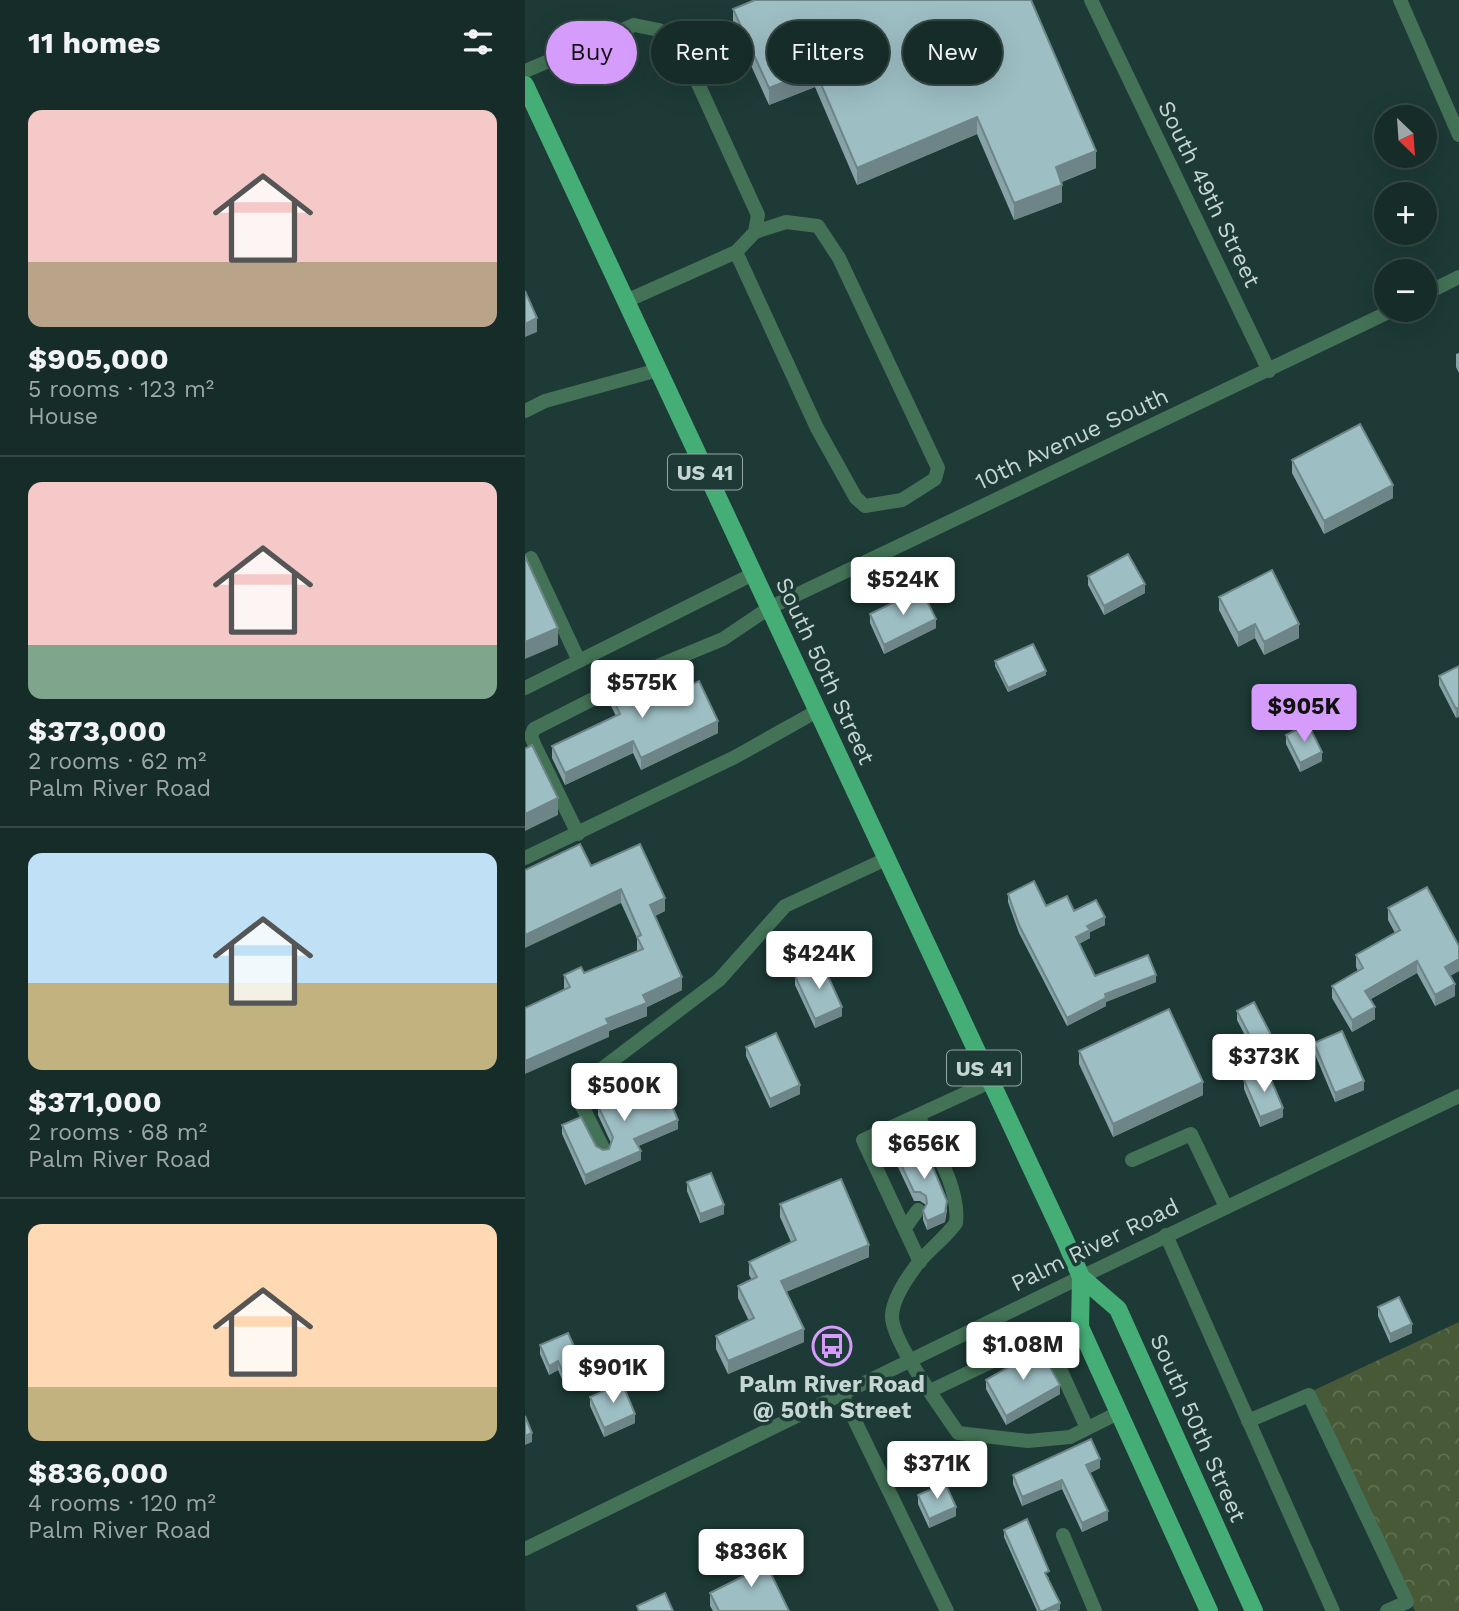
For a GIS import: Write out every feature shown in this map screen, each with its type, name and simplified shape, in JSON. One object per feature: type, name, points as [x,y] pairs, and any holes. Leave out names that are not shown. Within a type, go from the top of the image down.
[{"type":"main road","name":"South 50th Street","points":[[525,85],[1081,1277],[1118,1309],[1254,1611]]},
{"type":"main road","name":"South 50th Street","points":[[1081,1277],[1080,1327],[1209,1611]]},
{"type":"street","name":"South 49th Street","points":[[1090,0],[1269,371]]},
{"type":"street","points":[[1400,0],[1459,135]]},
{"type":"street","points":[[525,71],[634,25],[659,30],[679,42],[758,215],[755,232]]},
{"type":"street","points":[[626,301],[736,252],[755,232],[786,222],[818,226],[839,258],[938,468],[935,479],[902,500],[865,506],[856,498],[817,428],[736,252]]},
{"type":"street","points":[[1437,288],[1459,277]]},
{"type":"street","name":"10th Avenue South","points":[[578,834],[535,746],[531,736],[534,729],[660,665],[723,639],[769,608],[1374,319]]},
{"type":"street","points":[[525,411],[545,401],[658,370]]},
{"type":"street","points":[[531,558],[579,661]]},
{"type":"street","points":[[525,688],[753,574]]},
{"type":"street","points":[[525,858],[735,757],[817,711]]},
{"type":"street","points":[[604,1150],[580,1102],[583,1083],[719,980],[785,906],[886,859]]},
{"type":"street","points":[[920,1262],[863,1140],[990,1082]]},
{"type":"street","name":"Palm River Road","points":[[525,1549],[1166,1235],[1459,1096]]},
{"type":"street","points":[[918,1115],[940,1176],[955,1200],[956,1223],[942,1242],[920,1262],[896,1300],[892,1315],[893,1327],[910,1360],[958,1433],[1028,1441],[1070,1437],[1118,1413]]},
{"type":"street","points":[[1132,1160],[1191,1134],[1226,1207]]},
{"type":"street","points":[[905,1228],[918,1210]]},
{"type":"street","points":[[1166,1235],[1333,1611]]},
{"type":"street","points":[[930,1391],[1014,1351],[1040,1344],[1055,1358],[1087,1428]]},
{"type":"street","points":[[842,1394],[947,1611]]},
{"type":"street","points":[[1248,1421],[1309,1395],[1407,1602],[1387,1611]]},
{"type":"street","points":[[1063,1535],[1095,1611]]},
{"type":"green space","points":[[1459,1322],[1459,1611],[1415,1611],[1308,1393]]},
{"type":"building","points":[[755,0],[1031,0],[1096,151],[1056,167],[1062,185],[1014,203],[977,117],[857,168],[821,84],[889,84],[889,21],[767,21],[767,84],[753,53],[753,21],[738,21],[733,9]]},
{"type":"building","points":[[525,291],[537,318],[525,324]]},
{"type":"building","points":[[1360,424],[1393,485],[1324,521],[1292,460]]},
{"type":"building","points":[[1128,554],[1145,584],[1104,606],[1088,576]]},
{"type":"building","points":[[525,556],[558,628],[525,642]]},
{"type":"building","points":[[1272,570],[1299,624],[1264,642],[1255,624],[1238,633],[1219,597]]},
{"type":"building","points":[[921,589],[936,619],[884,645],[870,614]]},
{"type":"building","points":[[1033,644],[1046,671],[1008,688],[995,661]]},
{"type":"building","points":[[670,666],[681,690],[699,681],[718,721],[641,758],[633,741],[565,773],[552,746],[620,714],[611,694]]},
{"type":"building","points":[[1459,666],[1459,707],[1456,709],[1439,676]]},
{"type":"building","points":[[1308,724],[1322,752],[1300,763],[1286,735]]},
{"type":"building","points":[[532,745],[558,798],[525,814],[525,749]]},
{"type":"building","points":[[580,844],[591,866],[640,844],[665,898],[650,905],[682,977],[643,995],[647,1003],[606,1019],[609,1024],[525,1061],[525,1008],[570,987],[564,975],[581,967],[584,973],[643,949],[637,937],[641,935],[621,889],[525,935],[525,870]]},
{"type":"building","points":[[1034,881],[1046,906],[1067,896],[1074,911],[1096,900],[1105,917],[1087,926],[1090,930],[1076,937],[1095,976],[1148,955],[1156,975],[1105,994],[1106,998],[1067,1018],[1019,925],[1008,894]]},
{"type":"building","points":[[1427,887],[1459,946],[1459,959],[1445,967],[1455,984],[1435,995],[1417,961],[1365,991],[1375,1007],[1352,1020],[1332,986],[1363,968],[1356,955],[1400,930],[1388,908]]},
{"type":"building","points":[[822,963],[842,1007],[815,1019],[795,976]]},
{"type":"building","points":[[1254,1002],[1273,1039],[1256,1048],[1237,1011]]},
{"type":"building","points":[[1169,1009],[1203,1082],[1113,1124],[1079,1051]]},
{"type":"building","points":[[1342,1031],[1364,1081],[1335,1093],[1314,1043]]},
{"type":"building","points":[[776,1033],[800,1085],[770,1099],[746,1047]]},
{"type":"building","points":[[656,1068],[678,1120],[634,1139],[641,1151],[585,1175],[562,1125],[581,1117],[596,1146],[603,1150],[609,1149],[613,1137],[598,1106],[640,1082],[638,1076]]},
{"type":"building","points":[[1267,1070],[1283,1108],[1260,1117],[1244,1080]]},
{"type":"building","points":[[923,1144],[947,1201],[945,1213],[927,1221],[923,1211],[927,1203],[926,1196],[914,1192],[897,1156]]},
{"type":"building","points":[[711,1173],[724,1205],[700,1214],[687,1182]]},
{"type":"building","points":[[841,1179],[869,1245],[781,1281],[804,1329],[728,1361],[716,1336],[754,1318],[738,1286],[757,1277],[749,1262],[796,1240],[780,1204]]},
{"type":"building","points":[[1399,1297],[1412,1324],[1390,1334],[1378,1307]]},
{"type":"building","points":[[568,1333],[586,1373],[567,1382],[558,1361],[549,1366],[540,1345]]},
{"type":"building","points":[[1040,1349],[1060,1385],[1006,1416],[986,1380]]},
{"type":"building","points":[[622,1383],[635,1414],[604,1428],[590,1397]]},
{"type":"building","points":[[525,1416],[532,1433],[525,1436]]},
{"type":"building","points":[[1091,1439],[1100,1459],[1086,1465],[1108,1511],[1082,1523],[1062,1480],[1022,1497],[1013,1475]]},
{"type":"building","points":[[945,1483],[956,1507],[929,1519],[918,1495]]},
{"type":"building","points":[[1027,1519],[1049,1571],[1045,1573],[1060,1603],[1043,1611],[1040,1611],[1004,1530]]},
{"type":"building","points":[[759,1549],[789,1611],[719,1611],[710,1593],[748,1574],[740,1558]]},
{"type":"building","points":[[665,1593],[673,1611],[639,1611],[637,1606]]},
{"type":"place","name":"Palm River Road @ 50th Street","points":[[832,1346]]}]
